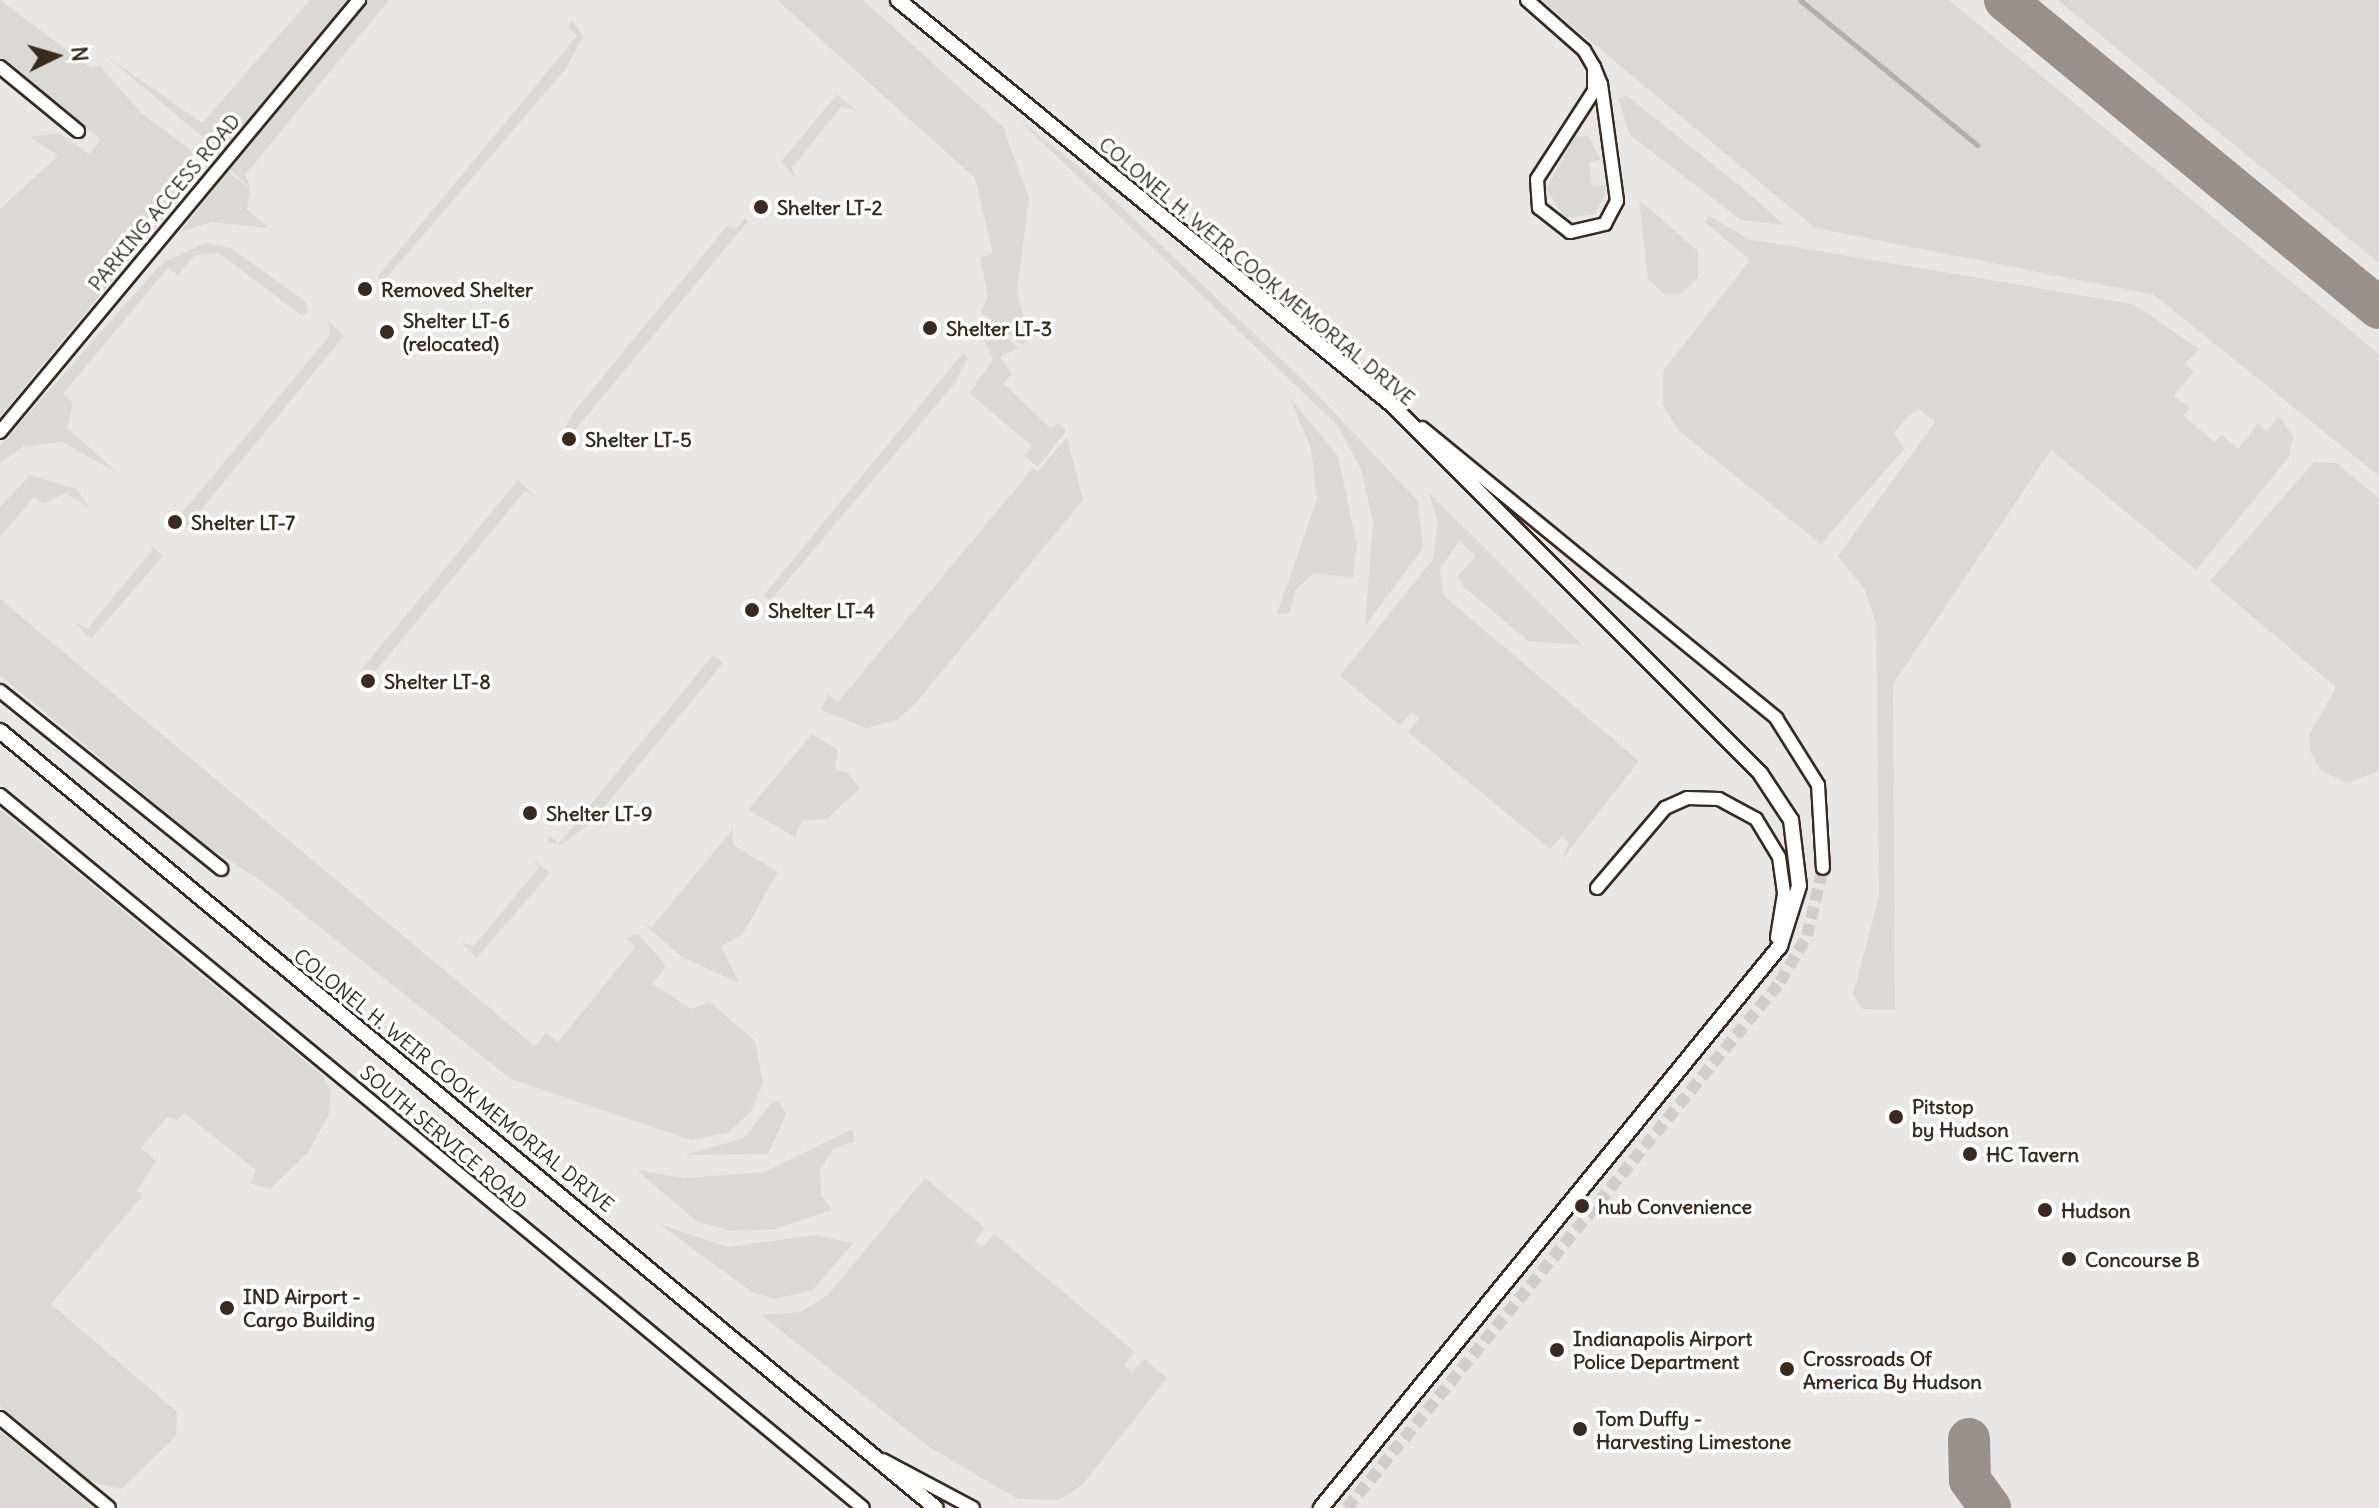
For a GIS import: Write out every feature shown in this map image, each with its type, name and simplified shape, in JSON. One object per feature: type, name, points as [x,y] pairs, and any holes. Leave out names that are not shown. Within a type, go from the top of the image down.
[{"type":"street","name":"PARKING ACCESS ROAD","points":[[0,432],[359,0]]},
{"type":"street","name":"COLONEL H. WEIR COOK MEMORIAL DRIVE","points":[[898,0],[1390,403],[1760,773],[1791,820],[1799,868],[1791,926],[1766,966],[1321,1508]]},
{"type":"street","points":[[1527,0],[1594,67],[1617,187],[1613,214],[1583,232],[1558,228],[1535,195],[1543,166],[1594,91],[1594,67]]},
{"type":"street","points":[[0,67],[78,131]]},
{"type":"street","points":[[1390,403],[1776,718],[1818,785],[1823,868]]},
{"type":"street","points":[[0,691],[221,869]]},
{"type":"street","name":"COLONEL H. WEIR COOK MEMORIAL DRIVE","points":[[0,731],[883,1460],[936,1508]]},
{"type":"street","name":"SOUTH SERVICE ROAD","points":[[0,795],[863,1508]]},
{"type":"street","points":[[1597,888],[1665,808],[1698,797],[1728,802],[1763,826],[1782,869],[1781,921],[1766,966]]},
{"type":"street","points":[[0,1418],[109,1508]]},
{"type":"street","points":[[883,1460],[973,1508]]},
{"type":"shaded area","points":[[0,0],[2379,0],[2379,1508],[0,1508]]},
{"type":"shaded area","points":[[0,0],[91,68],[99,65],[141,113],[191,150],[197,168],[191,185],[0,416],[0,209],[58,156],[30,137],[59,133],[89,154],[101,140],[0,56]]},
{"type":"shaded area","points":[[310,0],[351,0],[218,160],[205,139],[105,55],[202,123]]},
{"type":"shaded area","points":[[369,0],[389,0],[245,175],[251,188],[229,169]]},
{"type":"shaded area","points":[[777,0],[863,0],[1003,127],[1029,198],[1017,291],[1029,338],[1022,345],[981,312],[988,296],[980,257],[993,254],[975,178]]},
{"type":"shaded area","points":[[1541,0],[1949,0],[2379,354],[2379,476],[2154,295],[1815,228]]},
{"type":"shaded area","points":[[2058,0],[2379,0],[2379,263],[2178,99]]},
{"type":"shaded area","points":[[573,21],[583,37],[565,70],[383,282],[377,277],[577,36],[568,27]]},
{"type":"shaded area","points":[[837,94],[855,110],[841,107],[792,168],[796,178],[781,162]]},
{"type":"shaded area","points":[[1626,95],[1785,225],[1741,220],[1630,135],[1618,99]]},
{"type":"shaded area","points":[[1016,117],[1079,167],[1306,383],[1418,501],[1423,548],[1365,626],[1373,522],[1361,469],[1338,426]]},
{"type":"shaded area","points":[[1588,136],[1601,160],[1589,162],[1592,186],[1606,185],[1605,195],[1595,214],[1565,218],[1546,189],[1575,137]]},
{"type":"shaded area","points":[[228,171],[250,189],[247,209],[269,228],[211,222],[180,232]]},
{"type":"shaded area","points":[[1639,200],[1698,251],[1698,278],[1681,294],[1664,294],[1648,280]]},
{"type":"shaded area","points":[[1710,216],[1748,239],[2133,304],[2199,349],[2185,364],[2194,371],[2174,396],[2190,408],[2184,416],[2214,442],[2222,435],[2238,449],[2258,424],[2266,431],[2279,416],[2293,436],[2289,457],[2196,570],[2051,450],[1893,684],[1895,1010],[1862,1009],[1853,994],[1879,897],[1876,623],[1865,590],[1838,556],[1935,422],[1919,409],[1906,418],[1894,433],[1904,449],[1821,544],[1679,431],[1663,405],[1663,371],[1750,260],[1705,222]]},
{"type":"shaded area","points":[[745,218],[748,221],[570,436],[564,430],[572,414],[727,226],[737,228]]},
{"type":"shaded area","points":[[205,243],[231,248],[305,301],[309,312],[301,315],[219,253],[195,255],[178,275],[168,268],[63,394],[73,403],[67,428],[118,473],[62,442],[22,447],[0,463],[0,446],[162,263]]},
{"type":"shaded area","points":[[328,320],[344,336],[186,528],[167,511],[181,514],[330,335]]},
{"type":"shaded area","points":[[985,320],[1019,348],[1000,357],[1012,374],[1003,383],[1051,429],[1058,423],[1066,431],[1038,467],[1024,456],[1032,446],[969,393],[993,360],[979,328]]},
{"type":"shaded area","points":[[963,353],[968,357],[955,383],[770,601],[763,596]]},
{"type":"shaded area","points":[[1290,398],[1338,456],[1357,545],[1353,578],[1314,573],[1295,591],[1290,613],[1277,614],[1317,499],[1311,449]]},
{"type":"shaded area","points":[[1067,437],[1083,500],[915,704],[897,720],[866,728],[821,710],[828,694],[838,702],[1033,468],[1038,471]]},
{"type":"shaded area","points":[[2314,462],[2336,463],[2379,498],[2379,771],[2347,783],[2320,770],[2310,750],[2309,735],[2336,687],[2210,581]]},
{"type":"shaded area","points":[[30,475],[77,489],[89,508],[66,493],[43,504],[34,497],[0,537],[0,507]]},
{"type":"shaded area","points":[[518,480],[536,497],[525,491],[374,673],[380,687],[360,671]]},
{"type":"shaded area","points":[[1429,493],[1582,645],[1528,641],[1463,586],[1458,576],[1476,556],[1459,541],[1440,569],[1444,596],[1639,761],[1562,859],[1569,843],[1562,836],[1550,849],[1408,732],[1419,719],[1412,712],[1400,725],[1340,676],[1433,559],[1438,522]]},
{"type":"shaded area","points":[[144,539],[163,556],[91,639],[75,623],[88,628],[153,549]]},
{"type":"shaded area","points":[[0,599],[535,1046],[546,1033],[558,1042],[635,947],[626,938],[638,934],[666,965],[653,984],[691,1009],[710,1002],[755,1041],[763,1083],[751,1112],[727,1133],[690,1140],[511,1079],[263,882],[204,844],[0,675]]},
{"type":"shaded area","points":[[713,655],[723,663],[592,822],[561,845],[547,842],[549,836],[559,843]]},
{"type":"shaded area","points":[[812,734],[838,750],[835,769],[847,772],[860,789],[827,819],[802,821],[795,837],[748,810]]},
{"type":"shaded area","points":[[0,809],[323,1076],[331,1091],[329,1114],[308,1152],[270,1189],[250,1183],[256,1170],[184,1113],[177,1120],[167,1117],[141,1148],[156,1161],[137,1191],[143,1195],[51,1304],[177,1412],[176,1436],[121,1489],[92,1482],[0,1406]]},
{"type":"shaded area","points":[[733,829],[733,845],[778,872],[742,935],[721,946],[739,983],[682,957],[641,922],[651,928]]},
{"type":"shaded area","points":[[530,857],[550,873],[477,958],[461,942],[474,946],[539,867]]},
{"type":"shaded area","points":[[779,1101],[786,1114],[768,1154],[685,1155],[744,1138],[771,1103]]},
{"type":"shaded area","points":[[853,1129],[855,1141],[833,1149],[820,1170],[821,1195],[832,1210],[775,1229],[731,1231],[696,1221],[637,1170],[684,1178],[764,1172]]},
{"type":"shaded area","points":[[925,1178],[985,1228],[975,1241],[983,1247],[994,1234],[1135,1352],[1124,1365],[1132,1372],[1144,1359],[1167,1378],[1082,1485],[1059,1500],[1018,1499],[929,1447],[761,1315],[800,1312],[828,1295]]},
{"type":"shaded area","points":[[659,1224],[728,1247],[815,1235],[853,1243],[813,1290],[775,1299],[752,1292]]},
{"type":"shaded area","points":[[0,1431],[94,1508],[0,1508]]},
{"type":"waterway","points":[[1800,0],[1977,145]]},
{"type":"taxiway","points":[[2005,0],[2379,308]]},
{"type":"taxiway","points":[[1969,1439],[1970,1480],[1990,1508]]},
{"type":"tunnel","points":[[1347,1508],[1780,982],[1807,936],[1823,868]]},
{"type":"place","name":"Shelter LT-2","points":[[761,207]]},
{"type":"place","name":"Removed Shelter","points":[[365,289]]},
{"type":"place","name":"Shelter LT-3","points":[[930,328]]},
{"type":"place","name":"Shelter LT-6 (relocated)","points":[[387,332]]},
{"type":"place","name":"Shelter LT-5","points":[[569,439]]},
{"type":"place","name":"Shelter LT-7","points":[[175,522]]},
{"type":"place","name":"Shelter LT-4","points":[[752,610]]},
{"type":"place","name":"Shelter LT-8","points":[[368,681]]},
{"type":"place","name":"Shelter LT-9","points":[[530,813]]},
{"type":"place","name":"Pitstop by Hudson","points":[[1896,1117]]},
{"type":"place","name":"HC Tavern","points":[[1970,1154]]},
{"type":"place","name":"hub Convenience","points":[[1582,1206]]},
{"type":"place","name":"Hudson","points":[[2045,1210]]},
{"type":"place","name":"Concourse B","points":[[2069,1259]]},
{"type":"place","name":"IND Airport - Cargo Building","points":[[227,1308]]},
{"type":"place","name":"Indianapolis Airport Police Department","points":[[1557,1350]]},
{"type":"place","name":"Crossroads Of America By Hudson","points":[[1787,1369]]},
{"type":"place","name":"Tom Duffy - Harvesting Limestone","points":[[1580,1429]]}]
